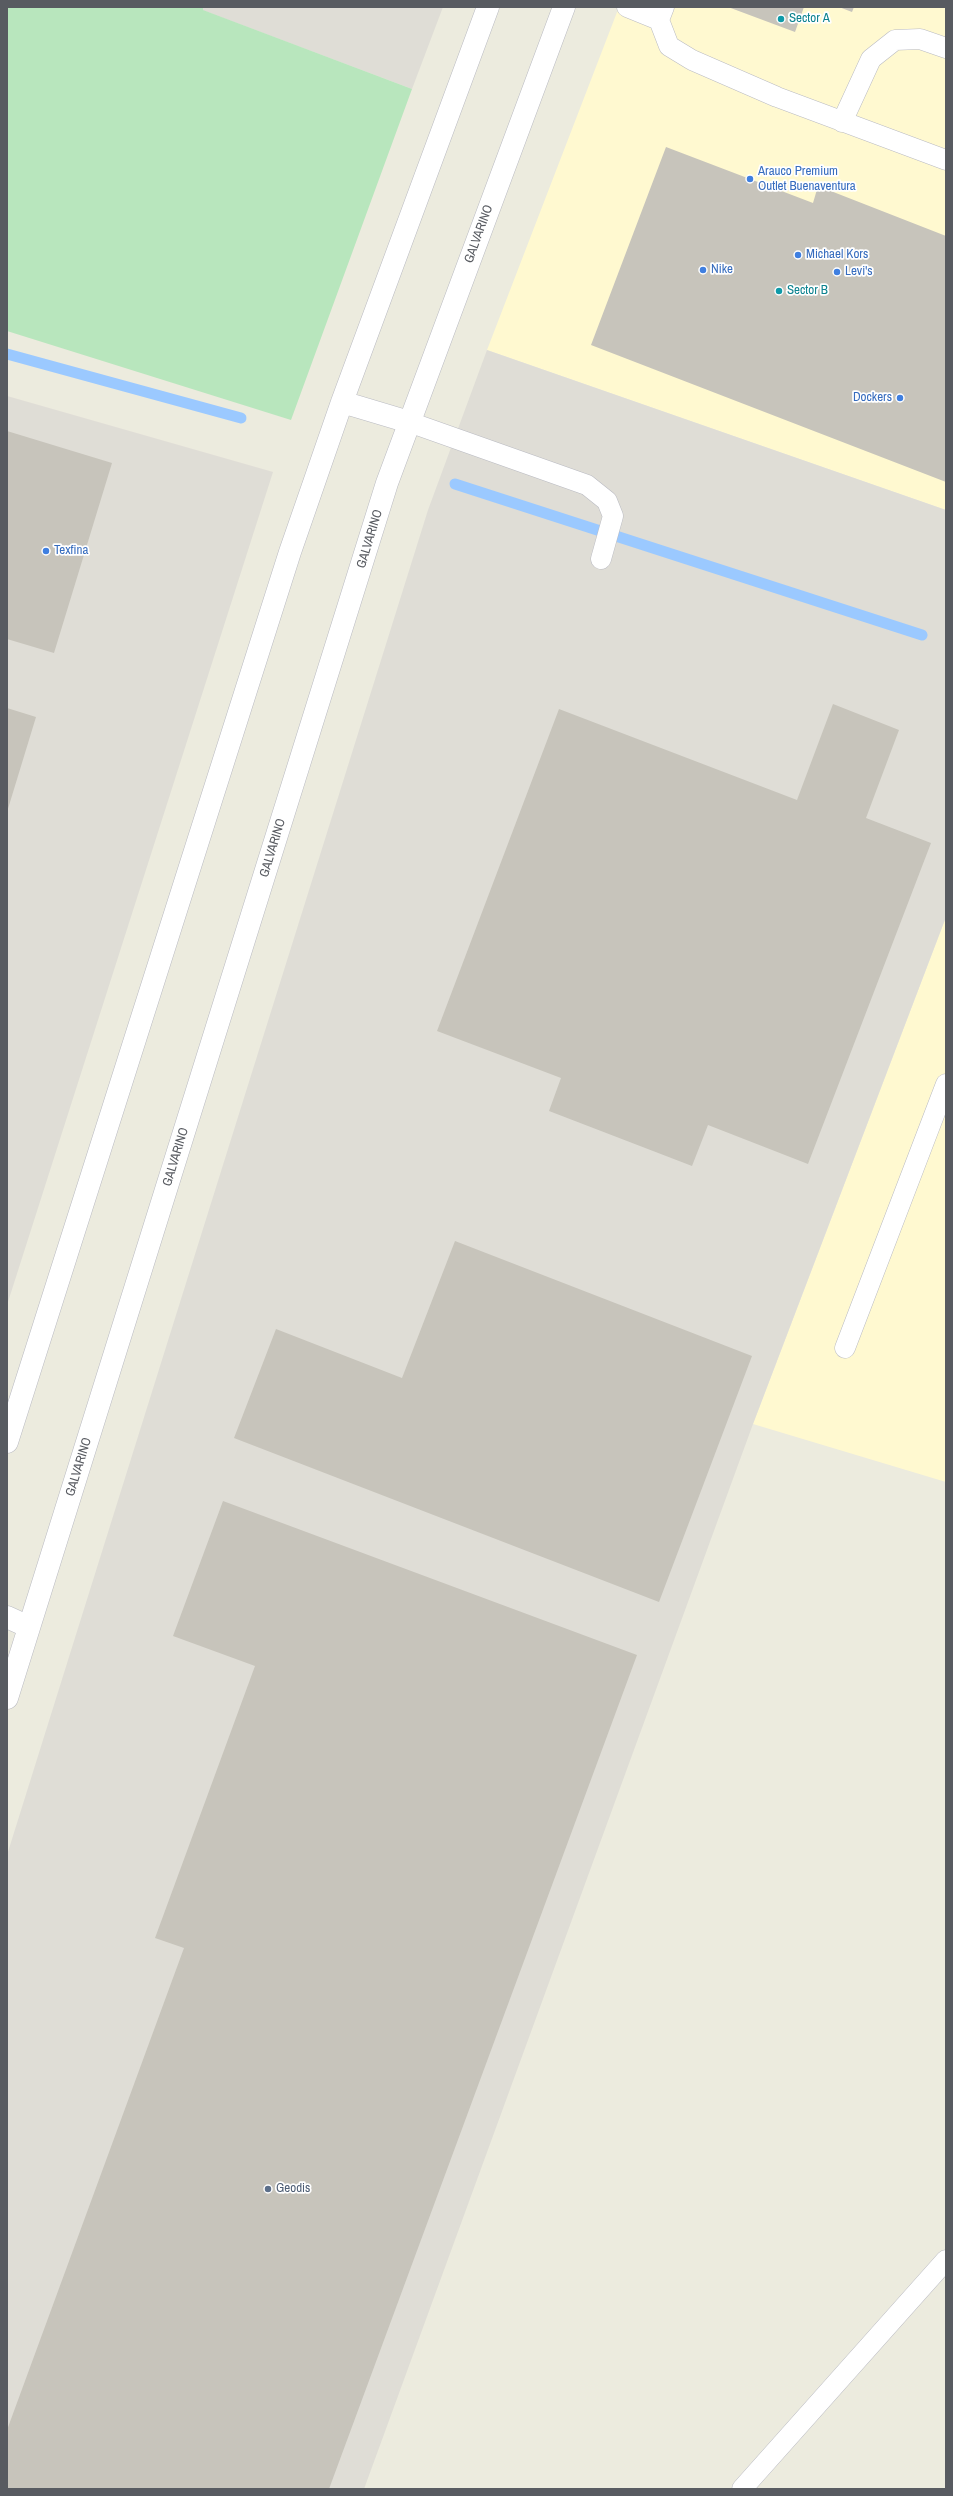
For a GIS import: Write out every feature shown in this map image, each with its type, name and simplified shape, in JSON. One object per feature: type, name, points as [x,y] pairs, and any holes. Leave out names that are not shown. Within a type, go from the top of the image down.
[{"type":"street","points":[[7,1442],[290,552],[342,402],[488,7]]},
{"type":"street","name":"GALVARINO","points":[[7,1698],[380,506],[409,422],[564,7]]},
{"type":"street","points":[[342,402],[409,422]]},
{"type":"street","points":[[7,1617],[29,1627]]},
{"type":"lane","points":[[627,7],[661,13],[669,46],[692,60],[777,97],[946,160]]},
{"type":"lane","points":[[842,122],[871,59],[895,40],[920,39],[946,48]]},
{"type":"lane","points":[[409,422],[587,485],[607,502],[614,516],[602,559]]},
{"type":"lane","points":[[845,1348],[946,1084]]},
{"type":"lane","points":[[742,2489],[946,2260]]},
{"type":"shaded area","points":[[203,7],[443,7],[412,89],[202,10]]},
{"type":"shaded area","name":"Arauco Premium Outlet Buenaventura","points":[[619,7],[946,7],[946,510],[487,350]]},
{"type":"shaded area","points":[[487,350],[946,510],[946,917],[753,1424],[364,2489],[7,2489],[7,1855],[428,510]]},
{"type":"shaded area","points":[[7,396],[273,472],[7,1305]]},
{"type":"shaded area","points":[[946,917],[946,1482],[753,1424]]},
{"type":"green space","points":[[7,7],[203,7],[203,10],[412,89],[291,420],[7,331]]},
{"type":"building","name":"Sector A","points":[[728,7],[804,7],[795,32]]},
{"type":"building","name":"Sector A","points":[[839,7],[854,7],[852,12]]},
{"type":"building","name":"Sector B","points":[[666,147],[813,203],[818,186],[946,236],[946,482],[591,345]]},
{"type":"building","name":"Texfina","points":[[7,431],[112,463],[54,653],[7,639]]},
{"type":"building","points":[[833,704],[899,730],[866,818],[931,843],[808,1164],[708,1125],[692,1166],[549,1111],[561,1078],[437,1031],[559,709],[797,800]]},
{"type":"building","points":[[7,708],[36,717],[7,812]]},
{"type":"building","points":[[455,1241],[752,1356],[659,1602],[234,1438],[276,1329],[402,1378]]},
{"type":"building","name":"Geodis","points":[[223,1501],[637,1655],[329,2489],[7,2489],[7,2430],[184,1948],[155,1938],[255,1666],[173,1636]]},
{"type":"waterway","points":[[7,354],[241,418]]},
{"type":"waterway","points":[[455,484],[922,635]]},
{"type":"place","name":"Sector A","points":[[781,19]]},
{"type":"place","name":"Arauco Premium Outlet Buenaventura","points":[[750,179]]},
{"type":"place","name":"Michael Kors","points":[[798,255]]},
{"type":"place","name":"Nike","points":[[703,270]]},
{"type":"place","name":"Levi's","points":[[837,272]]},
{"type":"place","name":"Sector B","points":[[779,291]]},
{"type":"place","name":"Dockers","points":[[900,398]]},
{"type":"place","name":"Texfina","points":[[46,551]]},
{"type":"place","name":"Geodis","points":[[268,2189]]}]
